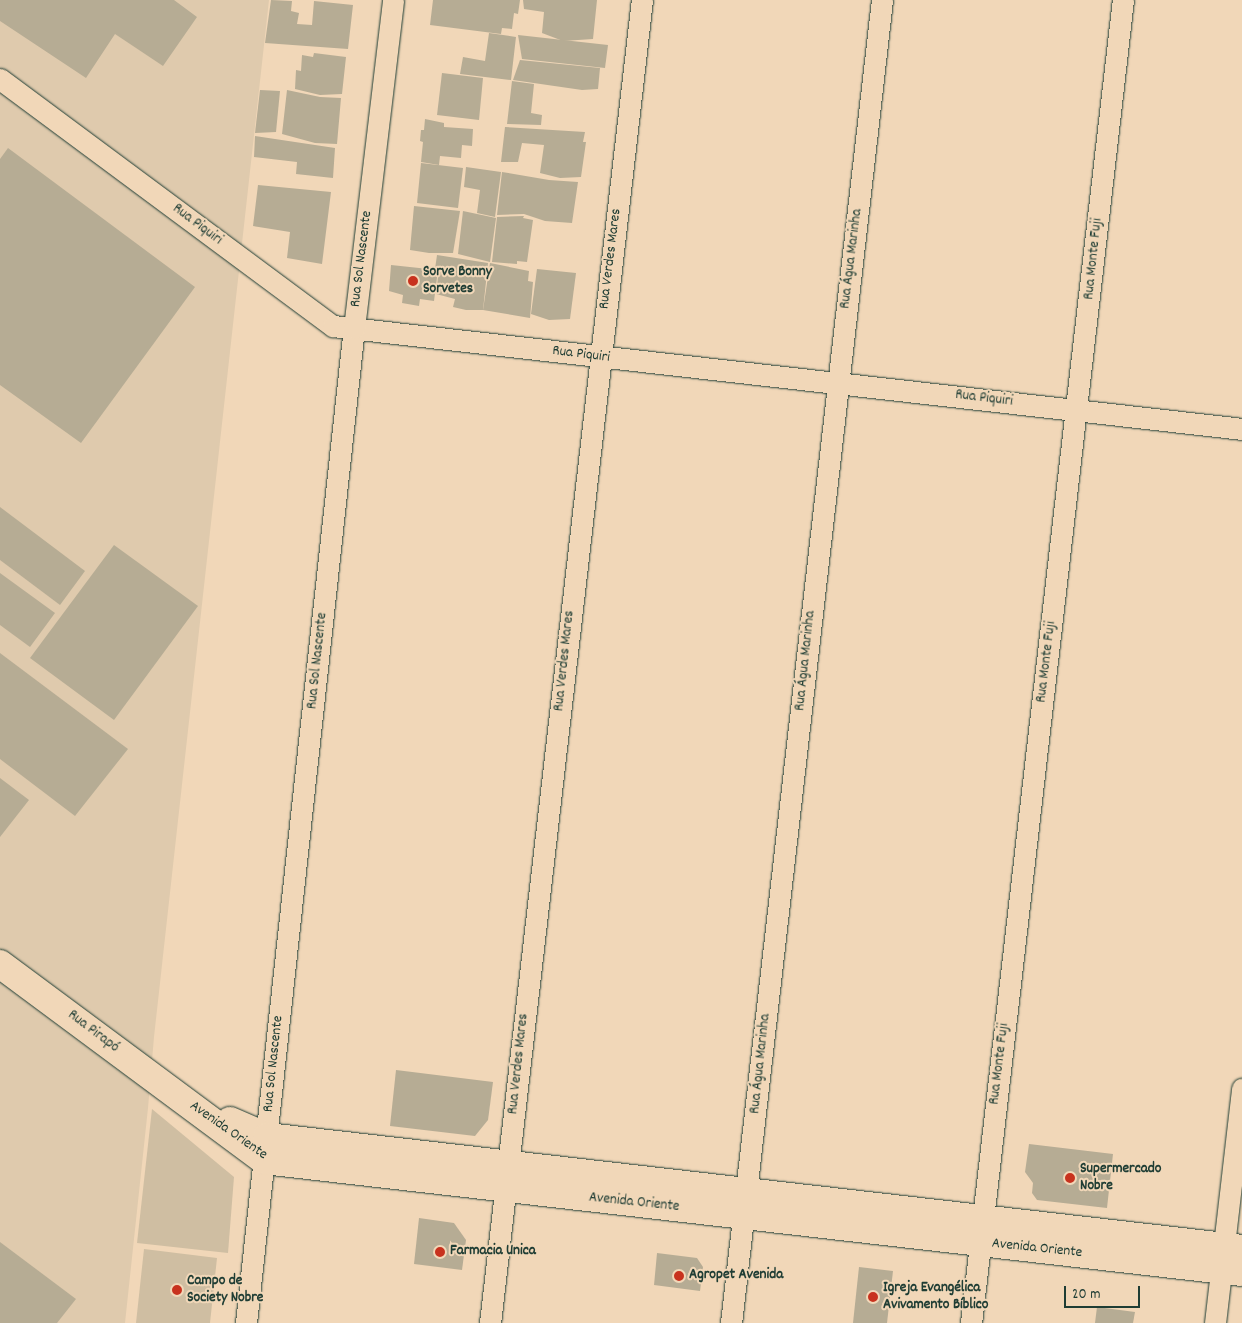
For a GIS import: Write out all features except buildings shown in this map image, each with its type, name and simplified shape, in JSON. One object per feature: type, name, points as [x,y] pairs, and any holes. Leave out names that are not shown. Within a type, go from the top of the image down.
[{"type":"street","name":"Rua Sol Nascente","points":[[246,1323],[354,328],[392,0]]},
{"type":"street","name":"Rua Verdes Mares","points":[[490,1323],[642,0]]},
{"type":"street","name":"Rua Água Marinha","points":[[731,1323],[882,0]]},
{"type":"street","name":"Rua Monte Fuji","points":[[971,1323],[1123,0]]},
{"type":"street","name":"Rua Piquiri","points":[[0,79],[333,326],[838,382],[1242,430]]},
{"type":"street","name":"Rua Pirapó","points":[[0,964],[185,1101]]},
{"type":"street","points":[[1216,1323],[1232,1260],[1242,1089]]},
{"type":"street","name":"Avenida Oriente","points":[[185,1101],[266,1148],[1232,1260]]},
{"type":"shaded area","points":[[0,0],[269,0],[154,1037],[125,1323],[0,1323]]},
{"type":"shaded area","points":[[152,1109],[234,1177],[228,1253],[137,1243]]},
{"type":"shaded area","name":"Campo de Society Nobre","points":[[144,1249],[217,1258],[210,1323],[136,1323]]},
{"type":"place","name":"Sorve Bonny Sorvetes","points":[[413,281]]},
{"type":"place","name":"Supermercado Nobre","points":[[1070,1178]]},
{"type":"place","name":"Farmacia Unica","points":[[440,1252]]},
{"type":"place","name":"Agropet Avenida","points":[[679,1276]]},
{"type":"place","name":"Campo de Society Nobre","points":[[177,1290]]},
{"type":"place","name":"Igreja Evangélica Avivamento Bíblico","points":[[873,1297]]}]
